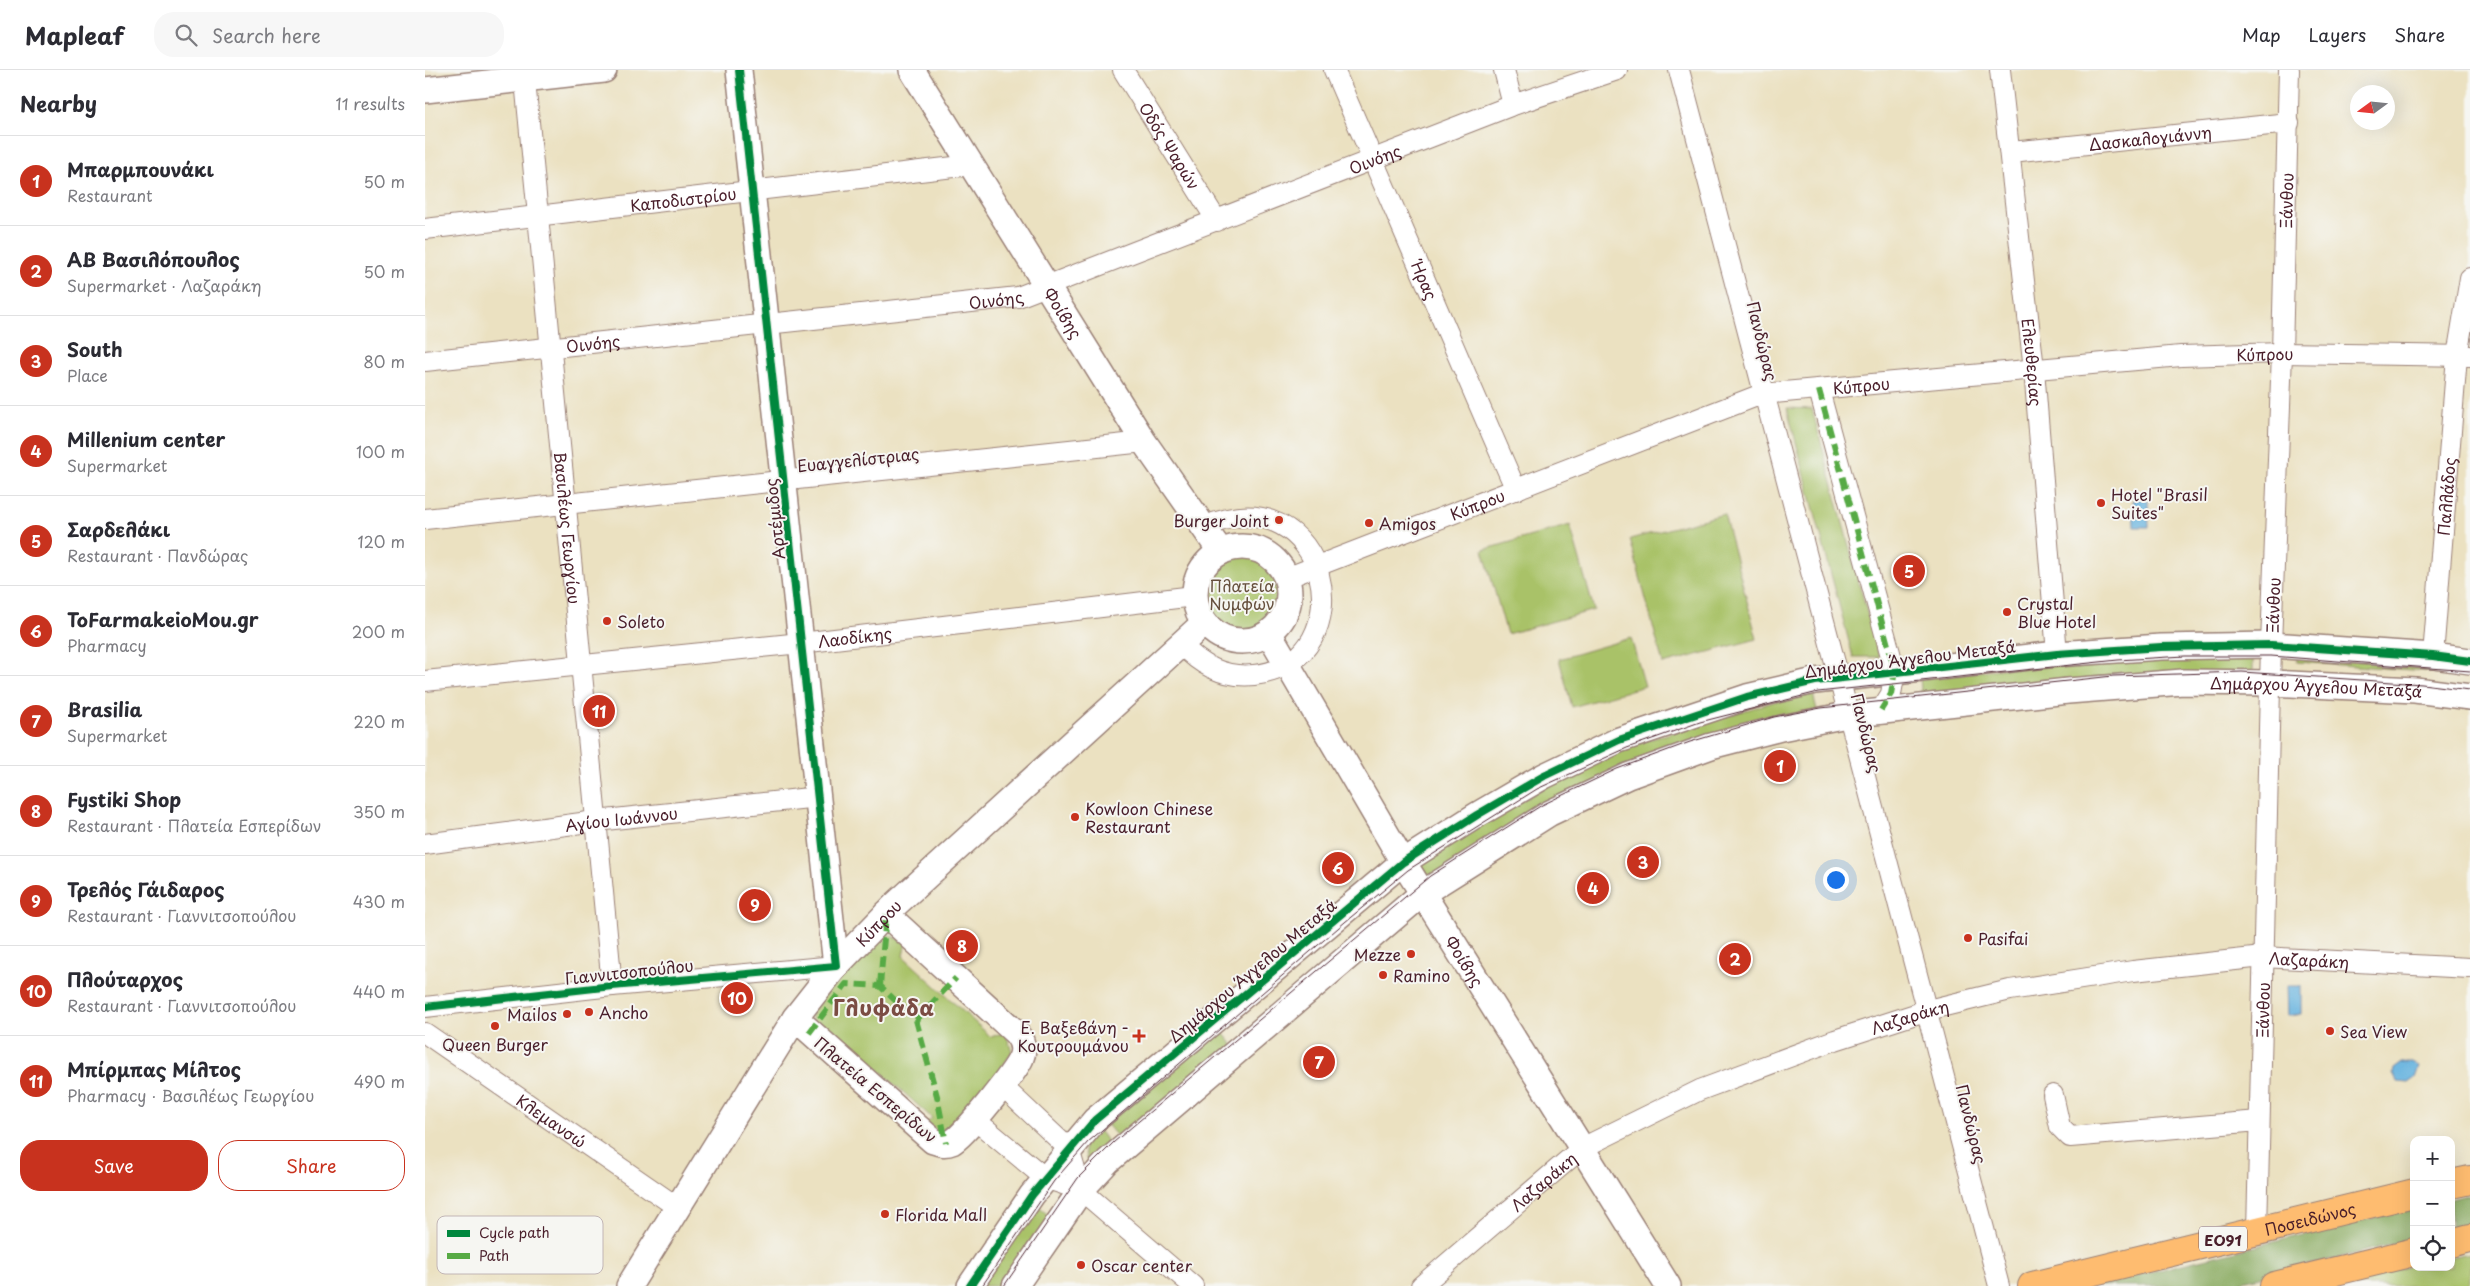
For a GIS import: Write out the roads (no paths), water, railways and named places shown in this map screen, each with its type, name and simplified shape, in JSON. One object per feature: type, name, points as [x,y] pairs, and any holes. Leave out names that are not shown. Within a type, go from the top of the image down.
[{"type":"highway","points":[[2455,1183],[2470,1180]]},
{"type":"highway","name":"Ποσειδώνος","points":[[2032,1286],[2410,1194]]},
{"type":"highway","points":[[2455,1241],[2470,1238]]},
{"type":"highway","points":[[2274,1286],[2410,1253]]},
{"type":"street","points":[[425,90],[524,75],[604,70]]},
{"type":"street","name":"Αρτέμιδος","points":[[739,70],[836,966]]},
{"type":"street","name":"Φοίβης","points":[[912,70],[1144,442],[1221,552]]},
{"type":"street","name":"Οδóς Ψαρών","points":[[1123,70],[1217,221]]},
{"type":"street","name":"Ήρας","points":[[1334,70],[1516,490]]},
{"type":"street","points":[[1504,70],[1513,105]]},
{"type":"street","name":"Οινόης","points":[[425,362],[1018,297],[1513,105],[1617,70]]},
{"type":"street","name":"Πανδώρας","points":[[1679,70],[1762,394],[1928,1010],[1999,1286]]},
{"type":"street","name":"Ελευθερίας","points":[[2000,70],[2011,152],[2034,369],[2057,654]]},
{"type":"street","name":"Ξάνθου","points":[[2257,1230],[2271,645],[2282,352],[2289,70]]},
{"type":"street","name":"Βασιλέως Γεωργίου","points":[[524,75],[612,986]]},
{"type":"street","name":"Δασκαλογιάννη","points":[[2011,152],[2289,123]]},
{"type":"street","name":"Καποδιστρίου","points":[[425,229],[971,165]]},
{"type":"street","name":"Παλλάδος","points":[[2433,656],[2464,356],[2470,278]]},
{"type":"street","name":"Κύπρου","points":[[1286,578],[1762,394],[2181,356],[2282,352],[2464,356]]},
{"type":"street","points":[[1819,390],[1895,671],[1891,694],[1881,710]]},
{"type":"street","name":"Ευαγγελίστριας","points":[[425,519],[1144,442]]},
{"type":"street","points":[[1181,644],[1203,664],[1231,675],[1260,674],[1287,663],[1307,644],[1320,620],[1323,592],[1317,565],[1298,538],[1285,528],[1269,520],[1253,517],[1219,520],[1204,527]]},
{"type":"street","points":[[1241,547],[1261,552],[1277,564],[1286,578],[1287,608],[1280,622],[1269,633],[1257,639],[1242,642],[1228,640],[1215,633],[1199,614],[1195,596],[1196,582],[1201,570],[1221,552],[1241,547]]},
{"type":"street","name":"Λαοδίκης","points":[[425,681],[801,643],[1195,596]]},
{"type":"street","name":"Κύπρου","points":[[629,1286],[795,1018],[836,966],[886,914],[1205,623]]},
{"type":"street","name":"Φοίβης","points":[[1269,633],[1403,862],[1668,1286]]},
{"type":"street","name":"Δημάρχου Άγγελου Μεταξά","points":[[970,1286],[1045,1178],[1095,1120],[1403,862],[1544,776],[1619,740],[1747,697],[1839,677],[2057,654],[2161,647],[2271,645],[2470,660]]},
{"type":"street","name":"Δημάρχου Άγγελου Μεταξά","points":[[1015,1286],[1081,1190],[1108,1161],[1423,893],[1550,813],[1628,776],[1711,746],[1781,728],[1881,710],[2183,682],[2271,683],[2415,690],[2470,697]]},
{"type":"street","name":"Αγίου Ιωάννου","points":[[425,844],[596,821],[818,797]]},
{"type":"street","name":"Πλατεία Εσπερίδων","points":[[795,1018],[809,1033],[933,1141],[940,1143],[953,1142],[974,1119],[1002,1086],[1021,1058],[1023,1045],[1020,1038],[886,914]]},
{"type":"street","name":"Λαζαράκη","points":[[1421,1286],[1582,1148],[1700,1090],[1835,1040],[1928,1010],[2010,990],[2133,971],[2263,957],[2470,968]]},
{"type":"street","name":"Γιαννιτσοπούλου","points":[[425,1007],[612,986],[836,966]]},
{"type":"street","name":"Κλεμανσώ","points":[[425,1032],[677,1207]]},
{"type":"street","points":[[1002,1086],[1069,1149],[1081,1190]]},
{"type":"street","points":[[2053,1095],[2060,1127],[2070,1138],[2259,1121]]},
{"type":"street","points":[[974,1119],[1045,1178],[1081,1190],[1193,1286]]},
{"type":"water","points":[[2133,499],[2148,499],[2149,527],[2134,527]]},
{"type":"water","points":[[2287,986],[2301,986],[2301,1015],[2288,1016]]},
{"type":"water","points":[[2402,1063],[2412,1063],[2419,1067],[2415,1078],[2408,1083],[2397,1082],[2393,1074],[2394,1069]]},
{"type":"tram line","points":[[982,1286],[1054,1181],[1088,1142],[1345,922],[1408,870],[1537,789],[1627,748],[1700,722],[1818,692],[2118,660],[2185,656],[2271,656],[2470,671]]},
{"type":"tram line","points":[[1004,1286],[1078,1178],[1114,1142],[1430,876],[1542,805],[1617,769],[1690,742],[1774,717],[1821,708],[2113,676],[2242,672],[2422,684],[2470,690]]},
{"type":"place","name":"Hotel \"Brasil Suites\"","points":[[2101,503]]},
{"type":"place","name":"Burger Joint","points":[[1279,520]]},
{"type":"place","name":"Amigos","points":[[1369,523]]},
{"type":"place","name":"Σαρδελάκι","points":[[1909,571]]},
{"type":"place","name":"Crystal Blue Hotel","points":[[2007,612]]},
{"type":"place","name":"Soleto","points":[[607,621]]},
{"type":"place","name":"Μπίρμπας Μίλτος","points":[[599,711]]},
{"type":"place","name":"Μπαρμπουνάκι","points":[[1780,766]]},
{"type":"place","name":"Kowloon Chinese Restaurant","points":[[1075,817]]},
{"type":"place","name":"South","points":[[1643,862]]},
{"type":"place","name":"ToFarmakeioMou.gr","points":[[1338,868]]},
{"type":"place","name":"Millenium center","points":[[1593,888]]},
{"type":"place","name":"Τρελός Γάιδαρος","points":[[755,905]]},
{"type":"place","name":"Pasifai","points":[[1968,938]]},
{"type":"place","name":"Fystiki Shop","points":[[962,946]]},
{"type":"place","name":"Mezze","points":[[1411,954]]},
{"type":"place","name":"ΑΒ Βασιλόπουλος","points":[[1735,959]]},
{"type":"place","name":"Ramino","points":[[1383,975]]},
{"type":"place","name":"Πλούταρχος","points":[[737,998]]},
{"type":"place","name":"Ancho","points":[[589,1012]]},
{"type":"place","name":"Mailos","points":[[567,1014]]},
{"type":"place","name":"Queen Burger","points":[[495,1026]]},
{"type":"place","name":"Sea View","points":[[2330,1031]]},
{"type":"place","name":"Ε. Βαξεβάνη - Κουτρουμάνου","points":[[1139,1036]]},
{"type":"place","name":"Brasilia","points":[[1319,1062]]},
{"type":"place","name":"Florida Mall","points":[[885,1214]]},
{"type":"place","name":"Oscar center","points":[[1081,1265]]},
{"type":"district","name":"Γλυφάδα","points":[[884,1007]]},
{"type":"park label","name":"Πλατεία Νυμφών","points":[[1242,594]]}]
